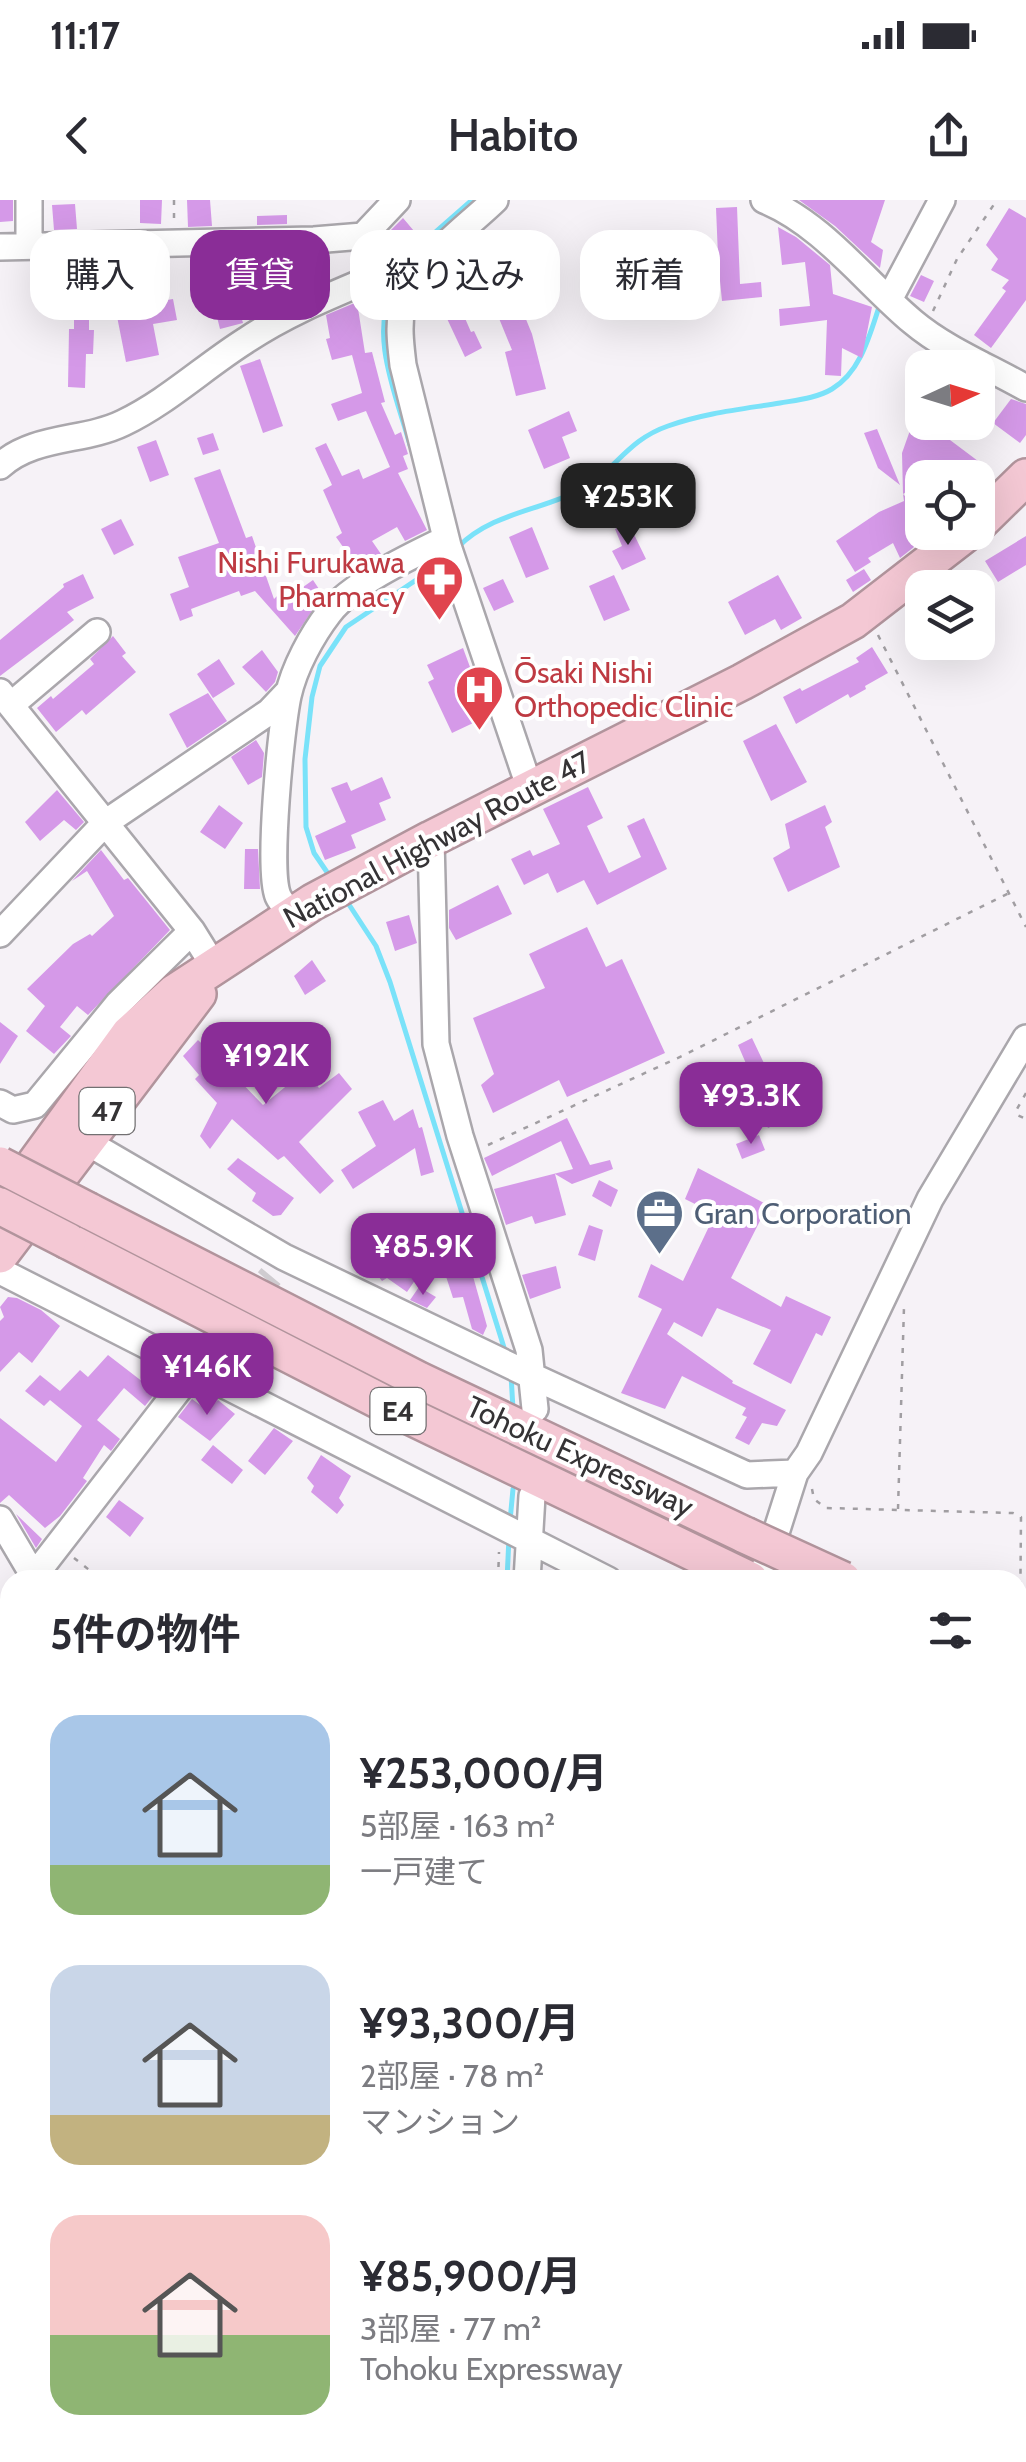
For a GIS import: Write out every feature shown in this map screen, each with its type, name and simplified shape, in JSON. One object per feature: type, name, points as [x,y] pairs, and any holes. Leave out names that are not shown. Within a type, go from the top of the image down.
[{"type":"highway","points":[[995,507],[1026,477]]},
{"type":"highway","name":"National Highway Route 47","points":[[0,1209],[129,1034],[174,992],[302,909],[431,839],[742,682],[865,612],[945,550]]},
{"type":"highway","name":"National Highway Route 47","points":[[2,1273],[85,1141],[215,968]]},
{"type":"highway","points":[[0,1189],[46,1147]]},
{"type":"highway","name":"Tohoku Expressway","points":[[0,1165],[419,1380],[820,1570]]},
{"type":"highway","name":"Tohoku Expressway","points":[[0,1209],[68,1240],[405,1414],[733,1570]]},
{"type":"street","points":[[0,247],[30,246],[29,200]]},
{"type":"street","points":[[368,230],[397,200]]},
{"type":"street","points":[[463,230],[495,200]]},
{"type":"street","points":[[764,200],[785,209],[807,226],[924,331],[1026,388]]},
{"type":"street","points":[[884,294],[942,200]]},
{"type":"street","points":[[170,243],[350,237]]},
{"type":"street","points":[[2,459],[28,448],[119,426],[148,410],[247,339],[306,307],[350,293]]},
{"type":"street","points":[[402,320],[403,366],[449,549],[530,789]]},
{"type":"street","points":[[302,909],[278,895],[274,859],[288,692],[310,641],[332,609],[392,565],[449,549]]},
{"type":"street","points":[[97,632],[5,698],[192,931],[215,968]]},
{"type":"street","points":[[0,934],[105,823],[269,712],[288,692]]},
{"type":"street","points":[[431,839],[436,1044],[466,1155],[529,1350],[517,1368]]},
{"type":"street","points":[[0,1103],[13,1110],[35,1105],[118,1004],[192,931]]},
{"type":"street","points":[[751,1570],[930,1199],[1026,1038]]},
{"type":"street","points":[[85,1141],[278,1267],[517,1368],[747,1475],[798,1470]]},
{"type":"street","points":[[2,1273],[589,1570]]},
{"type":"street","points":[[40,1570],[56,1544],[210,1350]]},
{"type":"street","points":[[517,1368],[536,1409]]},
{"type":"street","points":[[524,1570],[512,1530],[532,1496]]},
{"type":"street","points":[[0,1519],[30,1570]]},
{"type":"path","points":[[924,331],[958,258],[997,200]]},
{"type":"path","points":[[865,612],[901,676],[1026,928]]},
{"type":"path","points":[[466,1155],[682,1056],[1009,893]]},
{"type":"path","points":[[1026,1094],[1017,1109],[1017,1115],[1026,1120]]},
{"type":"path","points":[[898,1508],[904,1307]]},
{"type":"path","points":[[798,1470],[808,1472],[814,1499],[826,1508],[1013,1513],[1022,1517],[1022,1570]]},
{"type":"path","points":[[501,1570],[512,1530]]},
{"type":"path","points":[[56,1544],[89,1570]]},
{"type":"building","points":[[0,200],[13,200],[13,221],[0,222]]},
{"type":"building","points":[[140,200],[162,200],[161,224],[140,223]]},
{"type":"building","points":[[187,200],[210,200],[212,226],[188,227]]},
{"type":"building","points":[[799,200],[885,200],[871,242],[883,250],[880,268],[835,226]]},
{"type":"building","points":[[75,204],[77,229],[54,230],[52,205]]},
{"type":"building","points":[[737,207],[740,284],[761,282],[762,297],[722,301],[716,208]]},
{"type":"building","points":[[1009,208],[1026,218],[1026,300],[991,348],[974,335],[1006,291],[1002,288],[1009,280],[991,270],[998,259],[986,245]]},
{"type":"building","points":[[287,215],[287,224],[257,225],[257,216]]},
{"type":"building","points":[[403,218],[413,230],[391,230]]},
{"type":"building","points":[[778,227],[830,265],[833,294],[872,307],[862,358],[842,348],[841,376],[825,375],[827,320],[780,326],[779,309],[810,306],[805,262],[782,265]]},
{"type":"building","points":[[921,275],[934,281],[924,302],[910,296]]},
{"type":"building","points":[[173,299],[177,320],[153,324],[159,355],[126,362],[118,320],[170,320]]},
{"type":"building","points":[[350,305],[350,320],[360,320],[365,353],[372,352],[385,402],[381,403],[395,435],[401,432],[408,454],[403,456],[408,469],[398,473],[427,530],[405,541],[397,527],[372,541],[381,554],[358,568],[336,537],[342,533],[323,490],[332,485],[315,448],[326,443],[342,476],[359,469],[363,479],[390,467],[366,411],[338,421],[331,404],[362,393],[352,355],[332,360],[326,339],[330,338],[327,320],[330,313]]},
{"type":"building","points":[[74,320],[89,320],[89,330],[94,330],[93,354],[86,354],[85,388],[68,387],[69,329],[74,329]]},
{"type":"building","points":[[218,320],[242,320],[243,323],[220,329]]},
{"type":"building","points":[[448,320],[466,320],[482,348],[465,357]]},
{"type":"building","points":[[500,320],[526,320],[546,389],[516,396],[505,352],[512,350]]},
{"type":"building","points":[[260,359],[283,426],[263,433],[240,366]]},
{"type":"building","points":[[1011,399],[1026,404],[1026,435],[1020,443],[995,424]]},
{"type":"building","points":[[569,411],[577,431],[562,437],[570,458],[544,469],[528,430]]},
{"type":"building","points":[[877,429],[900,485],[878,468],[864,433]]},
{"type":"building","points":[[213,433],[219,450],[203,455],[197,438]]},
{"type":"building","points":[[156,440],[169,475],[150,482],[137,447]]},
{"type":"building","points":[[907,440],[950,440],[977,460],[905,460],[903,494],[902,453]]},
{"type":"building","points":[[220,469],[246,538],[252,536],[274,599],[283,590],[289,597],[313,580],[323,595],[295,636],[255,591],[241,596],[239,591],[191,609],[193,616],[180,621],[170,594],[189,587],[178,557],[219,543],[194,478]]},
{"type":"building","points":[[680,474],[691,522],[661,528],[651,481]]},
{"type":"building","points":[[903,494],[905,496],[905,550],[910,550],[900,558],[893,543],[868,558],[871,562],[855,572],[836,541],[879,512],[904,501]]},
{"type":"building","points":[[121,519],[134,545],[114,555],[101,529]]},
{"type":"building","points":[[628,522],[646,559],[622,570],[612,551],[622,546],[615,529]]},
{"type":"building","points":[[532,527],[549,569],[526,578],[509,537]]},
{"type":"building","points":[[1026,536],[1026,565],[998,582],[995,570],[985,561]]},
{"type":"building","points":[[864,569],[871,580],[853,592],[846,580]]},
{"type":"building","points":[[83,574],[94,598],[67,612],[74,620],[0,676],[0,640],[63,584]]},
{"type":"building","points":[[614,575],[630,610],[604,621],[589,586]]},
{"type":"building","points":[[778,575],[802,618],[781,630],[775,619],[745,635],[728,602]]},
{"type":"building","points":[[503,579],[514,602],[494,611],[483,588]]},
{"type":"building","points":[[113,636],[126,653],[122,656],[136,672],[86,715],[82,710],[56,732],[37,708],[94,664],[90,659]]},
{"type":"building","points":[[872,647],[888,673],[850,698],[848,694],[796,724],[783,697],[859,662],[856,658]]},
{"type":"building","points":[[463,648],[488,716],[452,733],[428,682],[434,679],[427,665]]},
{"type":"building","points":[[262,650],[278,672],[266,692],[242,667]]},
{"type":"building","points":[[219,659],[235,684],[213,698],[197,674]]},
{"type":"building","points":[[208,693],[227,721],[187,748],[169,714]]},
{"type":"building","points":[[776,724],[807,782],[771,801],[743,741]]},
{"type":"building","points":[[256,740],[264,753],[262,777],[248,785],[231,757]]},
{"type":"building","points":[[382,777],[391,798],[379,803],[386,820],[351,835],[356,848],[325,860],[315,836],[346,822],[331,788],[347,782],[351,791]]},
{"type":"building","points":[[588,787],[603,818],[587,826],[609,873],[641,857],[627,826],[644,818],[667,869],[597,905],[584,880],[557,893],[548,873],[524,885],[511,859],[530,850],[533,856],[560,844],[543,809]]},
{"type":"building","points":[[57,790],[84,822],[76,830],[64,820],[40,841],[25,822]]},
{"type":"building","points":[[219,805],[243,823],[225,849],[200,832]]},
{"type":"building","points":[[825,805],[832,822],[825,827],[840,867],[788,892],[773,858],[790,848],[785,824]]},
{"type":"building","points":[[245,849],[258,849],[260,889],[244,889]]},
{"type":"building","points":[[101,850],[170,930],[88,1015],[77,1006],[60,1027],[71,1036],[54,1054],[26,1031],[45,1006],[27,989],[73,944],[92,936],[114,916],[87,871],[72,881]]},
{"type":"building","points":[[498,885],[512,914],[456,940],[449,928],[449,910]]},
{"type":"building","points":[[409,915],[417,943],[395,951],[386,922]]},
{"type":"building","points":[[587,927],[606,967],[622,959],[665,1053],[567,1097],[559,1080],[493,1113],[481,1085],[494,1074],[473,1018],[545,988],[529,954]]},
{"type":"building","points":[[312,960],[326,981],[305,995],[294,976]]},
{"type":"building","points":[[0,1022],[18,1036],[0,1064]]},
{"type":"building","points":[[241,1038],[259,1057],[236,1077],[263,1105],[306,1070],[319,1088],[339,1073],[352,1089],[299,1142],[334,1181],[320,1194],[284,1156],[278,1160],[232,1119],[210,1149],[200,1136],[217,1103],[195,1079],[199,1075],[183,1056],[198,1040],[218,1059]]},
{"type":"building","points":[[752,1038],[790,1118],[768,1128],[751,1092],[757,1089],[738,1045]]},
{"type":"building","points":[[383,1100],[394,1121],[413,1109],[434,1172],[421,1176],[415,1148],[353,1189],[341,1170],[376,1146],[358,1112]]},
{"type":"building","points":[[567,1118],[590,1165],[610,1160],[613,1169],[572,1184],[555,1174],[566,1215],[535,1224],[532,1216],[506,1225],[494,1189],[573,1169],[561,1141],[492,1176],[484,1158]]},
{"type":"building","points":[[759,1135],[765,1150],[742,1159],[736,1144]]},
{"type":"building","points":[[238,1158],[294,1198],[281,1215],[273,1216],[252,1201],[256,1193],[227,1169]]},
{"type":"building","points":[[698,1168],[768,1205],[731,1278],[781,1307],[786,1296],[831,1317],[822,1336],[816,1333],[791,1384],[753,1364],[771,1330],[717,1308],[702,1337],[674,1322],[667,1334],[732,1383],[786,1410],[777,1426],[762,1423],[749,1445],[735,1438],[747,1417],[742,1415],[746,1408],[682,1376],[665,1409],[621,1393],[662,1309],[638,1297],[651,1264],[683,1281],[715,1214],[685,1199]]},
{"type":"building","points":[[599,1180],[618,1190],[611,1207],[592,1196]]},
{"type":"building","points":[[589,1225],[603,1230],[595,1261],[578,1255]]},
{"type":"building","points":[[382,1236],[420,1273],[407,1292],[387,1278],[382,1281],[361,1253]]},
{"type":"building","points":[[467,1255],[487,1326],[483,1335],[472,1329],[463,1297],[453,1298],[442,1264]]},
{"type":"building","points":[[556,1266],[561,1288],[530,1299],[522,1275]]},
{"type":"building","points":[[419,1287],[436,1297],[427,1308],[410,1300]]},
{"type":"building","points":[[8,1297],[41,1310],[60,1326],[32,1363],[19,1352],[0,1372],[0,1321],[4,1317],[0,1307]]},
{"type":"building","points":[[108,1355],[156,1392],[145,1406],[124,1388],[97,1420],[120,1439],[111,1451],[104,1445],[83,1478],[87,1481],[60,1516],[45,1528],[9,1495],[0,1503],[0,1418],[56,1462],[82,1426],[50,1400],[44,1406],[25,1391],[40,1375],[60,1391],[80,1370],[88,1377]]},
{"type":"building","points":[[192,1399],[207,1410],[218,1400],[235,1414],[210,1441],[178,1417]]},
{"type":"building","points":[[274,1428],[293,1441],[265,1475],[248,1461]]},
{"type":"building","points":[[213,1445],[243,1470],[232,1484],[201,1460]]},
{"type":"building","points":[[321,1455],[351,1476],[339,1498],[344,1505],[337,1514],[311,1492],[314,1486],[307,1478]]},
{"type":"building","points":[[119,1500],[144,1518],[130,1537],[106,1517]]},
{"type":"building","points":[[16,1514],[42,1539],[36,1548]]},
{"type":"waterway","points":[[438,230],[472,200]]},
{"type":"waterway","points":[[458,547],[486,526],[582,489],[631,447],[668,426],[807,398],[832,389],[857,363],[880,304]]},
{"type":"waterway","points":[[385,320],[387,366],[410,445]]},
{"type":"waterway","points":[[331,878],[314,853],[306,827],[305,759],[320,666],[346,627],[443,562]]},
{"type":"waterway","points":[[346,900],[376,946],[390,982],[506,1354]]},
{"type":"waterway","points":[[511,1375],[513,1409]]},
{"type":"waterway","points":[[510,1521],[513,1489]]},
{"type":"waterway","points":[[507,1570],[509,1537]]},
{"type":"tunnel","points":[[220,1337],[271,1276]]},
{"type":"place","name":"Nishi Furukawa Pharmacy","points":[[440,622]]},
{"type":"place","name":"Ōsaki Nishi Orthopedic Clinic","points":[[479,732]]},
{"type":"place","name":"Gran Corporation","points":[[659,1256]]}]
